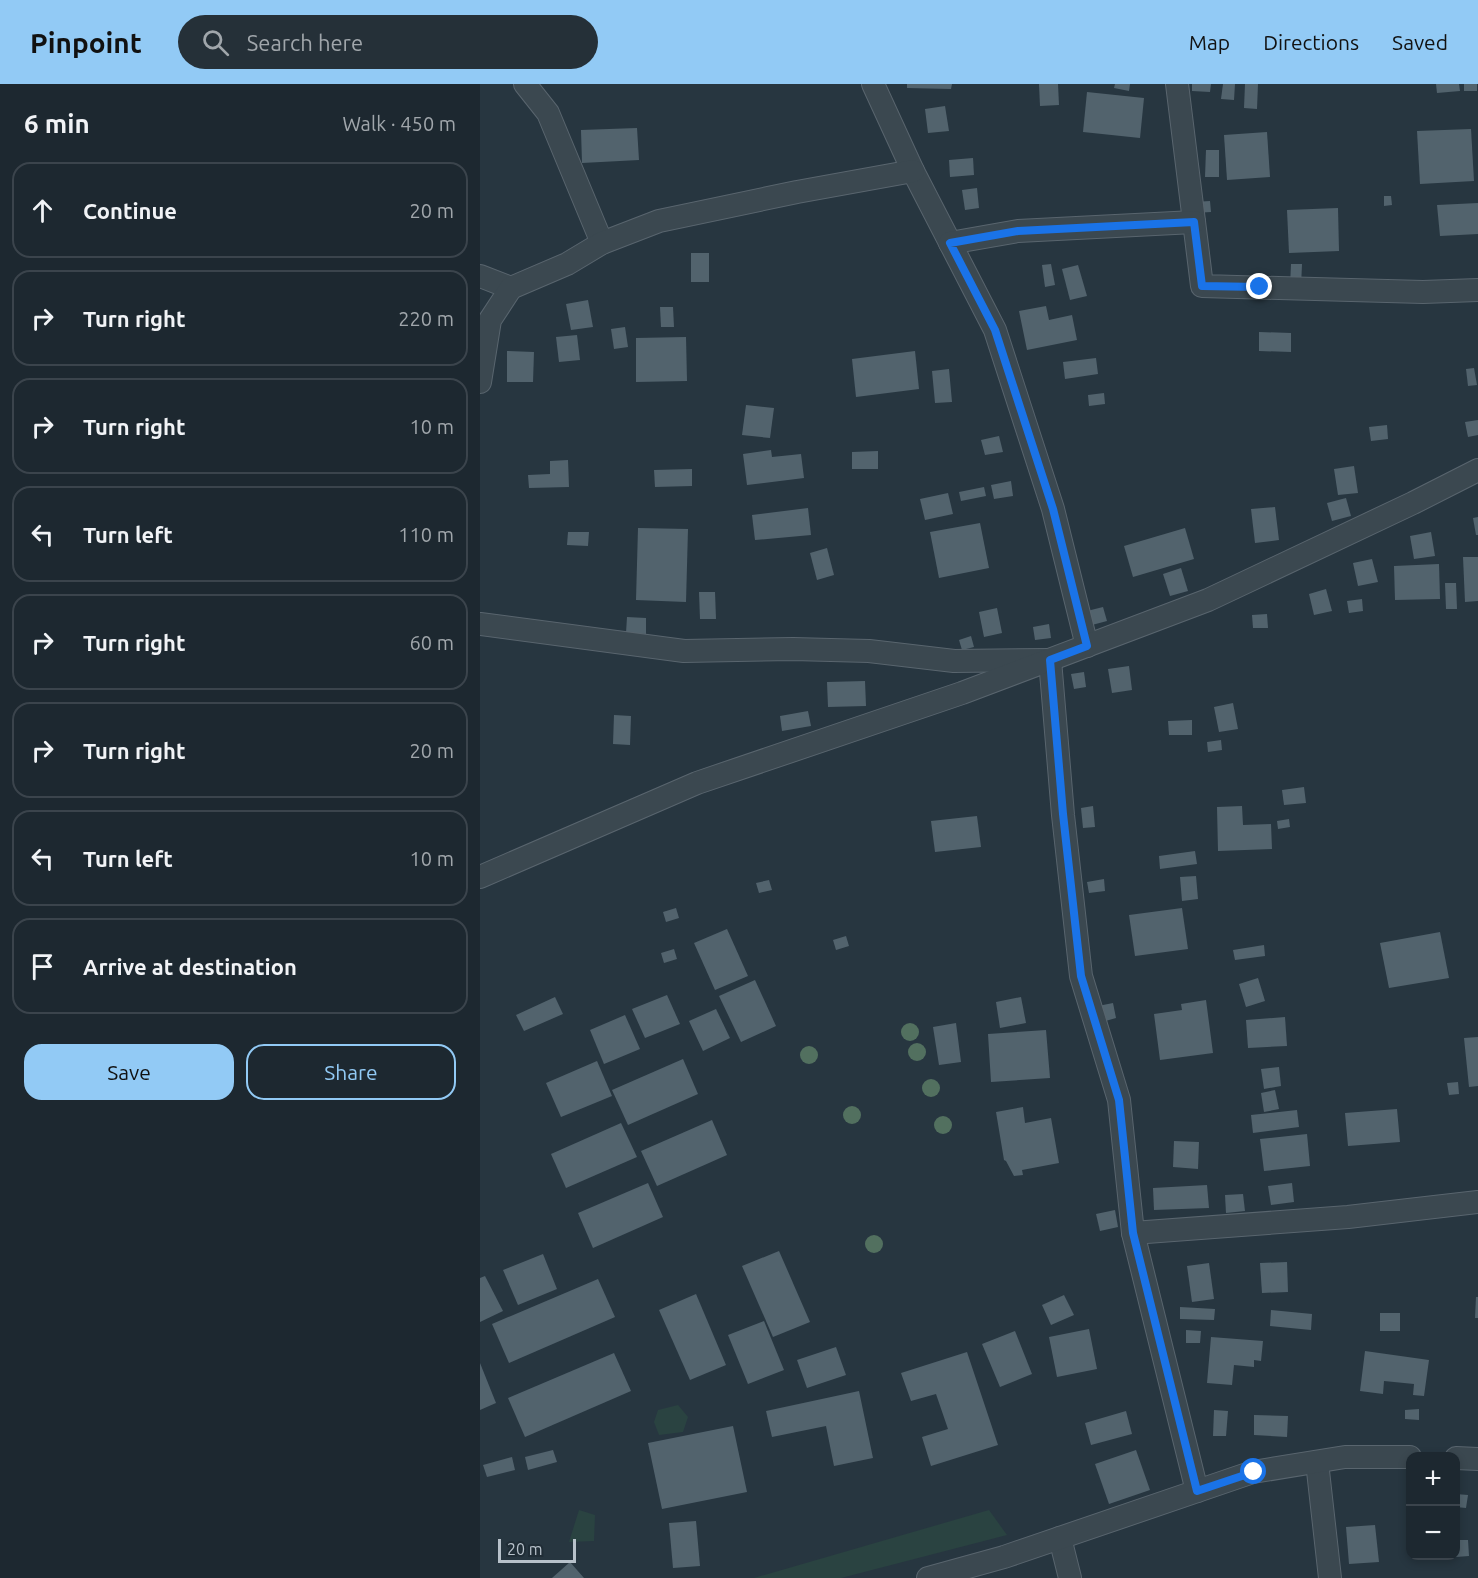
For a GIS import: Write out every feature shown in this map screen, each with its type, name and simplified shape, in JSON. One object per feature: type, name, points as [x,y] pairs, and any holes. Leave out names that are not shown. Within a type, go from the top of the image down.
[{"type":"street","points":[[525,84],[548,113],[602,243]]},
{"type":"street","points":[[873,84],[912,171],[995,330],[1053,509],[1087,646]]},
{"type":"street","points":[[1177,84],[1202,286],[1423,292],[1478,290]]},
{"type":"street","points":[[480,382],[483,350],[490,320],[510,288],[567,264],[602,243],[659,222],[797,192],[912,171]]},
{"type":"street","points":[[950,243],[1018,231],[1194,222]]},
{"type":"street","points":[[480,276],[510,288]]},
{"type":"street","points":[[480,877],[697,783],[962,693],[1208,600],[1478,470]]},
{"type":"street","points":[[480,624],[684,651],[793,649],[869,651],[954,661],[1050,660]]},
{"type":"street","points":[[1050,660],[1063,814],[1081,976],[1119,1100],[1133,1233],[1197,1491]]},
{"type":"street","points":[[1133,1233],[1348,1217],[1478,1202]]},
{"type":"street","points":[[928,1578],[1004,1557],[1254,1472],[1345,1457],[1406,1457]]},
{"type":"street","points":[[1460,1458],[1478,1459]]},
{"type":"street","points":[[1317,1462],[1330,1578]]},
{"type":"street","points":[[1060,1538],[1070,1578]]},
{"type":"green space","points":[[678,1405],[688,1417],[683,1432],[659,1435],[654,1422],[658,1410]]},
{"type":"green space","points":[[579,1510],[595,1515],[594,1541],[569,1542]]},
{"type":"green space","points":[[989,1510],[1007,1535],[841,1578],[754,1578]]},
{"type":"building","points":[[907,84],[952,84],[951,89],[907,88]]},
{"type":"building","points":[[1039,84],[1058,84],[1059,105],[1040,106]]},
{"type":"building","points":[[1115,84],[1130,84],[1129,91],[1114,88]]},
{"type":"building","points":[[1192,84],[1211,84],[1210,92],[1192,91]]},
{"type":"building","points":[[1223,84],[1235,84],[1234,100],[1221,99]]},
{"type":"building","points":[[1245,84],[1258,84],[1257,109],[1244,108]]},
{"type":"building","points":[[1436,84],[1459,84],[1460,91],[1437,93]]},
{"type":"building","points":[[1464,84],[1477,84],[1477,91],[1464,91]]},
{"type":"building","points":[[1087,92],[1144,98],[1140,138],[1083,132]]},
{"type":"building","points":[[945,106],[949,131],[928,133],[925,109]]},
{"type":"building","points":[[637,128],[639,160],[582,163],[581,130]]},
{"type":"building","points":[[1471,129],[1474,181],[1420,184],[1417,131]]},
{"type":"building","points":[[1267,132],[1270,177],[1227,180],[1224,135]]},
{"type":"building","points":[[1206,150],[1219,150],[1219,177],[1205,177]]},
{"type":"building","points":[[973,158],[974,175],[950,177],[949,160]]},
{"type":"building","points":[[977,188],[979,208],[965,210],[962,190]]},
{"type":"building","points":[[1384,196],[1391,196],[1392,205],[1384,206]]},
{"type":"building","points":[[1210,201],[1211,212],[1195,213],[1194,202]]},
{"type":"building","points":[[1478,203],[1478,234],[1440,236],[1437,205]]},
{"type":"building","points":[[1338,208],[1339,251],[1289,253],[1287,210]]},
{"type":"building","points":[[691,253],[709,253],[709,282],[691,282]]},
{"type":"building","points":[[1051,264],[1055,285],[1045,287],[1042,265]]},
{"type":"building","points":[[1291,264],[1302,264],[1301,287],[1290,287]]},
{"type":"building","points":[[1078,265],[1087,296],[1070,300],[1062,269]]},
{"type":"building","points":[[588,300],[593,327],[571,330],[566,304]]},
{"type":"building","points":[[1046,306],[1049,320],[1072,315],[1077,340],[1027,350],[1019,311]]},
{"type":"building","points":[[660,307],[673,307],[674,327],[661,327]]},
{"type":"building","points":[[625,327],[628,347],[614,349],[611,329]]},
{"type":"building","points":[[1259,332],[1291,333],[1291,352],[1259,351]]},
{"type":"building","points":[[577,335],[580,360],[559,362],[556,337]]},
{"type":"building","points":[[686,337],[687,381],[636,382],[636,338]]},
{"type":"building","points":[[507,351],[534,352],[533,382],[507,382]]},
{"type":"building","points":[[915,351],[919,389],[856,397],[852,359]]},
{"type":"building","points":[[1096,358],[1098,374],[1065,379],[1063,362]]},
{"type":"building","points":[[1474,368],[1477,385],[1468,386],[1466,369]]},
{"type":"building","points":[[949,369],[952,402],[935,403],[932,371]]},
{"type":"building","points":[[1104,393],[1105,404],[1089,406],[1088,395]]},
{"type":"building","points":[[746,405],[774,408],[770,438],[742,435]]},
{"type":"building","points":[[1478,420],[1478,435],[1468,437],[1465,422]]},
{"type":"building","points":[[1387,425],[1388,439],[1371,441],[1369,427]]},
{"type":"building","points":[[999,436],[1003,452],[985,455],[981,440]]},
{"type":"building","points":[[771,450],[772,457],[801,454],[804,478],[747,485],[743,454]]},
{"type":"building","points":[[878,451],[878,469],[852,469],[852,452]]},
{"type":"building","points":[[568,460],[569,487],[529,488],[528,475],[550,474],[550,461]]},
{"type":"building","points":[[1354,466],[1358,493],[1338,495],[1334,469]]},
{"type":"building","points":[[692,469],[692,486],[655,487],[654,470]]},
{"type":"building","points":[[1011,481],[1013,496],[994,499],[991,485]]},
{"type":"building","points":[[984,487],[986,496],[961,501],[959,492]]},
{"type":"building","points":[[948,493],[953,514],[925,520],[920,499]]},
{"type":"building","points":[[1346,498],[1351,516],[1332,521],[1327,503]]},
{"type":"building","points":[[1275,507],[1279,540],[1255,543],[1251,509]]},
{"type":"building","points":[[808,508],[811,535],[755,540],[752,515]]},
{"type":"building","points":[[1478,517],[1478,535],[1476,535],[1473,518]]},
{"type":"building","points":[[980,523],[989,568],[939,578],[930,532]]},
{"type":"building","points":[[638,528],[688,529],[686,602],[636,600]]},
{"type":"building","points":[[1185,528],[1194,559],[1133,577],[1124,546]]},
{"type":"building","points":[[568,532],[589,532],[588,546],[567,545]]},
{"type":"building","points":[[1431,532],[1435,556],[1414,559],[1410,536]]},
{"type":"building","points":[[827,548],[834,575],[817,580],[810,553]]},
{"type":"building","points":[[1463,557],[1478,557],[1478,601],[1465,602]]},
{"type":"building","points":[[1372,559],[1378,582],[1358,586],[1353,563]]},
{"type":"building","points":[[1439,564],[1440,599],[1395,600],[1394,566]]},
{"type":"building","points":[[1181,568],[1188,591],[1170,596],[1163,574]]},
{"type":"building","points":[[1445,583],[1456,583],[1457,609],[1446,609]]},
{"type":"building","points":[[1326,589],[1332,611],[1314,615],[1309,594]]},
{"type":"building","points":[[699,592],[715,592],[716,619],[700,619]]},
{"type":"building","points":[[1362,599],[1363,611],[1349,613],[1347,601]]},
{"type":"building","points":[[1103,607],[1107,621],[1092,625],[1087,611]]},
{"type":"building","points":[[997,608],[1002,633],[984,637],[979,612]]},
{"type":"building","points":[[1267,614],[1268,628],[1253,628],[1252,615]]},
{"type":"building","points":[[627,617],[646,618],[646,634],[626,633]]},
{"type":"building","points":[[1049,624],[1051,638],[1035,640],[1033,627]]},
{"type":"building","points":[[971,636],[974,647],[962,650],[959,640]]},
{"type":"building","points":[[1129,666],[1132,690],[1112,693],[1108,669]]},
{"type":"building","points":[[1084,672],[1086,687],[1074,689],[1071,674]]},
{"type":"building","points":[[865,681],[866,706],[828,707],[827,682]]},
{"type":"building","points":[[1233,703],[1238,729],[1219,732],[1214,707]]},
{"type":"building","points":[[808,711],[811,726],[782,731],[780,716]]},
{"type":"building","points":[[614,715],[631,716],[630,745],[613,744]]},
{"type":"building","points":[[1192,720],[1192,735],[1169,735],[1168,721]]},
{"type":"building","points":[[1221,740],[1222,750],[1208,752],[1207,742]]},
{"type":"building","points":[[1304,787],[1306,803],[1284,805],[1282,790]]},
{"type":"building","points":[[1093,806],[1095,827],[1083,828],[1081,808]]},
{"type":"building","points":[[1242,806],[1243,825],[1271,824],[1272,849],[1218,851],[1217,807]]},
{"type":"building","points":[[977,816],[981,847],[935,852],[931,821]]},
{"type":"building","points":[[1289,819],[1290,827],[1278,829],[1277,821]]},
{"type":"building","points":[[1195,851],[1197,864],[1160,869],[1159,856]]},
{"type":"building","points":[[1196,876],[1198,899],[1182,901],[1180,877]]},
{"type":"building","points":[[1104,879],[1105,891],[1089,893],[1087,882]]},
{"type":"building","points":[[769,880],[772,890],[759,893],[756,883]]},
{"type":"building","points":[[676,908],[679,918],[666,922],[663,912]]},
{"type":"building","points":[[1182,908],[1188,949],[1135,956],[1129,915]]},
{"type":"building","points":[[727,929],[748,976],[715,990],[694,943]]},
{"type":"building","points":[[1440,932],[1449,978],[1389,988],[1380,943]]},
{"type":"building","points":[[846,936],[849,946],[836,950],[833,940]]},
{"type":"building","points":[[1264,945],[1265,956],[1235,960],[1233,950]]},
{"type":"building","points":[[674,949],[677,959],[664,963],[661,953]]},
{"type":"building","points":[[1258,978],[1265,1001],[1246,1007],[1239,984]]},
{"type":"building","points":[[755,980],[776,1026],[741,1042],[719,996]]},
{"type":"building","points":[[667,995],[680,1024],[645,1038],[632,1009]]},
{"type":"building","points":[[555,997],[563,1014],[524,1031],[516,1015]]},
{"type":"building","points":[[1021,997],[1026,1023],[1000,1028],[996,1002]]},
{"type":"building","points":[[1206,1000],[1213,1053],[1160,1060],[1154,1014],[1182,1010],[1181,1004]]},
{"type":"building","points":[[1113,1003],[1116,1018],[1102,1022],[1098,1006]]},
{"type":"building","points":[[716,1009],[730,1038],[703,1051],[689,1021]]},
{"type":"building","points":[[625,1015],[640,1049],[604,1064],[590,1030]]},
{"type":"building","points":[[1285,1017],[1287,1046],[1248,1048],[1246,1020]]},
{"type":"building","points":[[956,1023],[961,1062],[939,1065],[933,1027]]},
{"type":"building","points":[[1046,1030],[1050,1078],[991,1082],[988,1034]]},
{"type":"building","points":[[1478,1037],[1478,1086],[1469,1087],[1464,1038]]},
{"type":"building","points":[[683,1059],[698,1094],[628,1125],[612,1090]]},
{"type":"building","points":[[597,1061],[612,1096],[561,1117],[546,1083]]},
{"type":"building","points":[[1279,1067],[1281,1086],[1264,1089],[1261,1069]]},
{"type":"building","points":[[1458,1082],[1459,1094],[1449,1095],[1447,1083]]},
{"type":"building","points":[[1275,1090],[1279,1109],[1264,1112],[1261,1093]]},
{"type":"building","points":[[1023,1107],[1025,1123],[1051,1118],[1059,1163],[1022,1170],[1023,1175],[1014,1176],[1004,1160],[996,1112]]},
{"type":"building","points":[[1397,1109],[1400,1142],[1348,1146],[1345,1113]]},
{"type":"building","points":[[1297,1110],[1299,1127],[1253,1133],[1251,1115]]},
{"type":"building","points":[[712,1120],[727,1155],[657,1186],[641,1151]]},
{"type":"building","points":[[621,1123],[637,1157],[566,1188],[551,1154]]},
{"type":"building","points":[[1307,1134],[1310,1166],[1264,1171],[1260,1139]]},
{"type":"building","points":[[1174,1141],[1199,1142],[1198,1169],[1173,1167]]},
{"type":"building","points":[[648,1183],[663,1217],[593,1248],[578,1213]]},
{"type":"building","points":[[1292,1183],[1294,1202],[1271,1205],[1268,1186]]},
{"type":"building","points":[[1207,1185],[1209,1208],[1154,1210],[1153,1188]]},
{"type":"building","points":[[1243,1194],[1245,1211],[1226,1213],[1225,1195]]},
{"type":"building","points":[[1115,1210],[1118,1227],[1100,1231],[1096,1214]]},
{"type":"building","points":[[779,1251],[810,1322],[773,1337],[742,1266]]},
{"type":"building","points":[[543,1254],[557,1289],[518,1305],[503,1270]]},
{"type":"building","points":[[1287,1262],[1288,1292],[1262,1293],[1260,1263]]},
{"type":"building","points":[[1209,1263],[1214,1299],[1192,1302],[1187,1266]]},
{"type":"building","points":[[485,1276],[503,1311],[480,1322],[480,1278]]},
{"type":"building","points":[[598,1279],[615,1317],[509,1363],[492,1324]]},
{"type":"building","points":[[696,1294],[726,1365],[690,1380],[659,1310]]},
{"type":"building","points":[[1064,1295],[1074,1315],[1051,1325],[1042,1305]]},
{"type":"building","points":[[1476,1297],[1478,1297],[1478,1318],[1475,1318]]},
{"type":"building","points":[[1180,1307],[1215,1309],[1214,1320],[1180,1319]]},
{"type":"building","points":[[1271,1310],[1312,1314],[1311,1330],[1270,1326]]},
{"type":"building","points":[[1380,1313],[1400,1313],[1400,1331],[1380,1331]]},
{"type":"building","points":[[764,1321],[784,1370],[748,1384],[728,1335]]},
{"type":"building","points":[[1089,1329],[1097,1369],[1057,1377],[1049,1337]]},
{"type":"building","points":[[1186,1330],[1201,1331],[1200,1343],[1186,1343]]},
{"type":"building","points":[[1015,1331],[1032,1374],[1000,1387],[982,1344]]},
{"type":"building","points":[[1211,1337],[1263,1341],[1261,1361],[1254,1360],[1254,1367],[1234,1365],[1232,1385],[1207,1383]]},
{"type":"building","points":[[836,1347],[846,1375],[807,1388],[797,1360]]},
{"type":"building","points":[[1365,1351],[1429,1360],[1424,1396],[1413,1395],[1414,1384],[1384,1381],[1383,1394],[1360,1391]]},
{"type":"building","points":[[967,1352],[998,1445],[931,1466],[922,1437],[948,1429],[936,1394],[911,1401],[901,1373]]},
{"type":"building","points":[[614,1353],[631,1391],[525,1437],[508,1398]]},
{"type":"building","points":[[480,1363],[496,1403],[480,1410]]},
{"type":"building","points":[[859,1391],[873,1458],[834,1466],[826,1426],[772,1437],[766,1411]]},
{"type":"building","points":[[1419,1409],[1419,1420],[1405,1419],[1405,1410]]},
{"type":"building","points":[[1214,1410],[1228,1411],[1226,1436],[1213,1436]]},
{"type":"building","points":[[1126,1411],[1132,1434],[1091,1445],[1085,1423]]},
{"type":"building","points":[[1254,1415],[1288,1416],[1287,1437],[1254,1435]]},
{"type":"building","points":[[733,1426],[747,1492],[662,1509],[648,1443]]},
{"type":"building","points":[[553,1450],[557,1462],[528,1470],[525,1457]]},
{"type":"building","points":[[1136,1450],[1150,1490],[1109,1504],[1095,1464]]},
{"type":"building","points":[[512,1457],[515,1470],[487,1477],[483,1465]]},
{"type":"building","points":[[1460,1494],[1468,1495],[1466,1508],[1460,1507]]},
{"type":"building","points":[[696,1521],[700,1566],[673,1568],[669,1523]]},
{"type":"building","points":[[1375,1525],[1379,1562],[1349,1564],[1346,1527]]},
{"type":"building","points":[[1460,1540],[1468,1540],[1469,1556],[1460,1557]]},
{"type":"building","points":[[570,1562],[584,1578],[552,1578]]},
{"type":"route","points":[[1254,1472],[1197,1491],[1133,1233],[1119,1100],[1081,976],[1063,814],[1050,660],[1087,646],[1053,509],[995,330],[950,243],[1018,231],[1194,222],[1202,286],[1260,287]]}]
